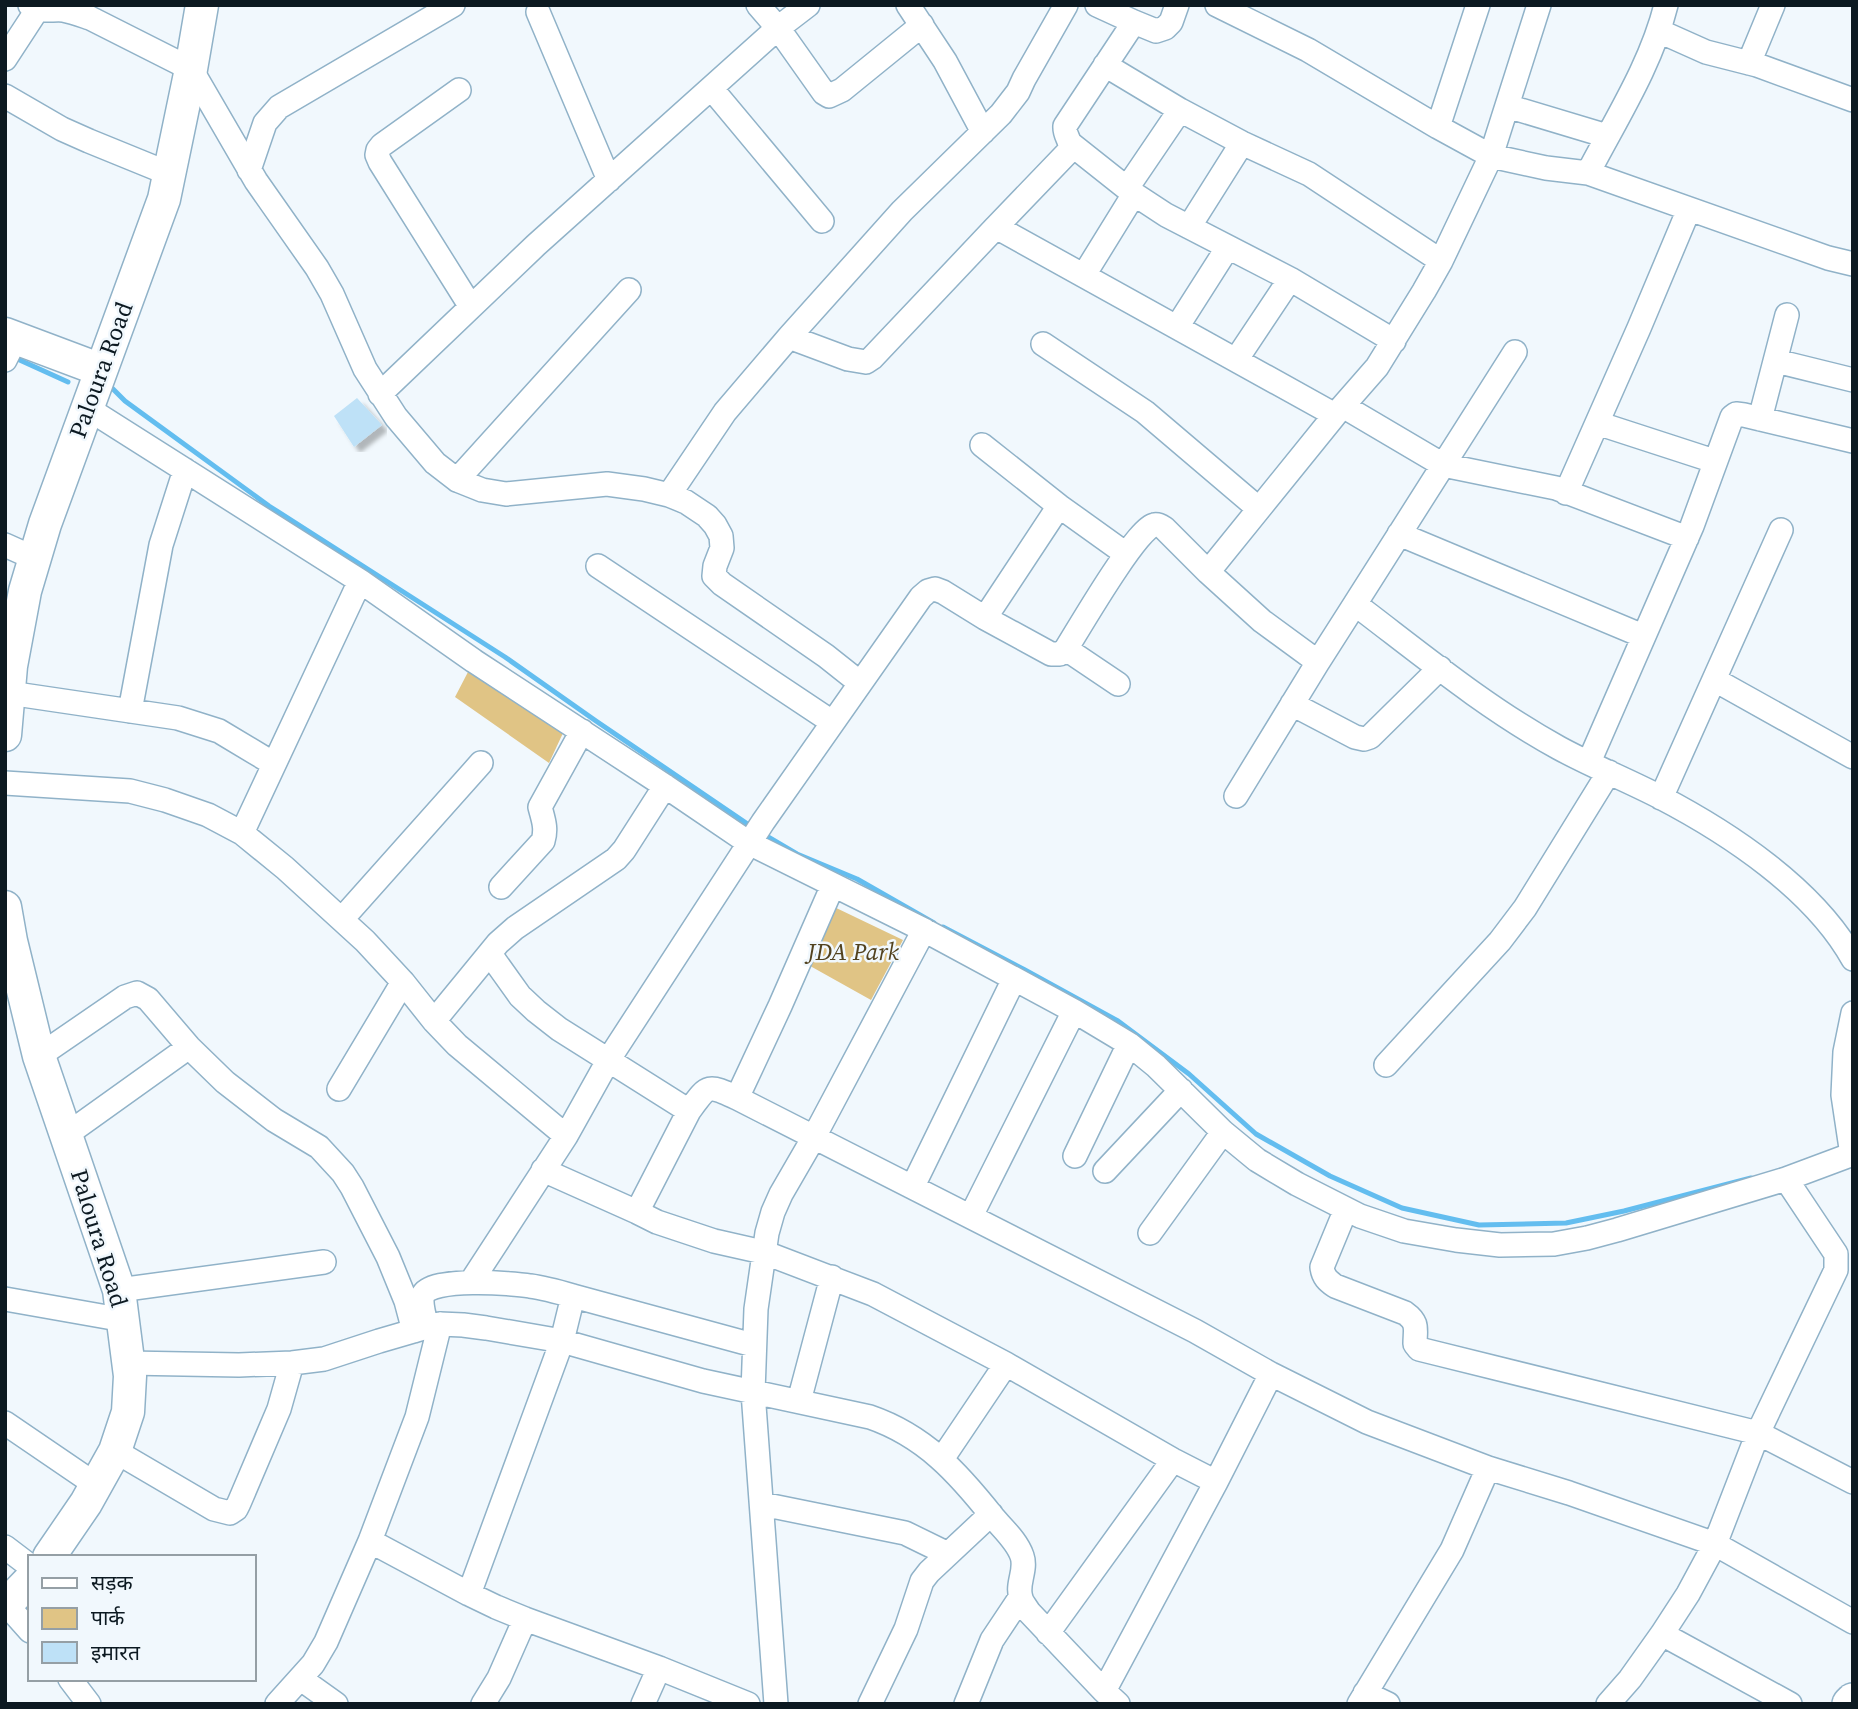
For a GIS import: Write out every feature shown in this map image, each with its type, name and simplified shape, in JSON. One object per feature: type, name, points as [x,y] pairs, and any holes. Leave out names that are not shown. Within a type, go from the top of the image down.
[{"type":"main road","name":"Paloura Road","points":[[5,735],[11,666],[24,592],[45,524],[157,222],[170,174],[202,5]]},
{"type":"main road","points":[[10,345],[101,370]]},
{"type":"main road","name":"Paloura Road","points":[[5,907],[8,941],[39,1056],[121,1305],[130,1376],[128,1412],[115,1451],[86,1503],[49,1555]]},
{"type":"main road","points":[[6,1605],[28,1582]]},
{"type":"street","points":[[250,170],[265,123],[279,107],[453,5]]},
{"type":"street","points":[[758,5],[829,96],[842,90],[922,25]]},
{"type":"street","points":[[380,394],[536,245],[778,28],[808,5]]},
{"type":"street","points":[[908,5],[945,61],[983,132]]},
{"type":"street","points":[[669,495],[725,412],[789,337],[902,211],[1001,114],[1018,92],[1066,5]]},
{"type":"street","points":[[1097,5],[1156,31],[1171,22],[1177,5]]},
{"type":"street","points":[[1217,5],[1308,50],[1491,156],[1546,168],[1588,173],[1828,258],[1853,264]]},
{"type":"street","points":[[1438,127],[1478,5]]},
{"type":"street","points":[[1208,572],[1377,367],[1441,261],[1491,156],[1539,5]]},
{"type":"street","points":[[1588,173],[1646,61],[1666,5]]},
{"type":"street","points":[[1749,63],[1773,5]]},
{"type":"street","points":[[5,59],[34,8],[73,12],[90,18],[191,69],[250,170],[317,268],[332,294],[365,369],[380,394],[417,444],[435,463],[457,480],[482,490],[506,494],[607,484],[669,495],[686,502],[707,516],[720,536],[722,548],[715,566],[715,576],[722,584],[826,656],[860,683]]},
{"type":"street","points":[[538,12],[609,180]]},
{"type":"street","points":[[1134,22],[1065,126],[1064,131],[1071,144],[1166,215],[1290,279],[1394,341]]},
{"type":"street","points":[[1659,30],[1706,52],[1749,63],[1853,100]]},
{"type":"street","points":[[1105,65],[1180,110],[1310,174],[1441,261]]},
{"type":"street","points":[[711,88],[822,221]]},
{"type":"street","points":[[459,90],[382,145],[377,150],[377,156],[471,307]]},
{"type":"street","points":[[5,96],[62,129],[170,174]]},
{"type":"street","points":[[1507,106],[1608,136]]},
{"type":"street","points":[[1084,275],[1180,110]]},
{"type":"street","points":[[1189,226],[1242,142]]},
{"type":"street","points":[[789,337],[848,359],[866,362],[872,358],[1070,150],[1071,144]]},
{"type":"street","points":[[1566,493],[1689,209]]},
{"type":"street","points":[[996,226],[1236,360],[1443,464],[1556,488],[1687,538]]},
{"type":"street","points":[[1177,327],[1228,247]]},
{"type":"street","points":[[1236,360],[1290,279]]},
{"type":"street","points":[[457,480],[629,290]]},
{"type":"street","points":[[1760,419],[1787,315]]},
{"type":"street","points":[[1043,344],[1145,412],[1259,509]]},
{"type":"street","points":[[1236,796],[1515,352]]},
{"type":"street","points":[[1776,361],[1853,380]]},
{"type":"street","points":[[87,408],[360,580],[474,661],[665,786],[755,834],[833,885],[924,930],[1129,1044],[1257,1160],[1360,1216],[1404,1231],[1456,1240],[1500,1245],[1554,1244],[1607,1233],[1786,1179],[1852,1155],[1843,1095],[1845,1052],[1853,1013]]},
{"type":"street","points":[[1386,1065],[1500,941],[1525,908],[1599,767],[1643,636],[1701,505],[1714,461],[1732,417],[1736,414],[1853,441]]},
{"type":"street","points":[[1597,422],[1714,461]]},
{"type":"street","points":[[982,445],[1059,506],[1126,554]]},
{"type":"street","points":[[130,711],[161,545],[186,470]]},
{"type":"street","points":[[985,618],[1059,506]]},
{"type":"street","points":[[471,1282],[566,1136],[609,1059],[755,834],[832,722],[928,591],[935,589],[943,592],[1051,654],[1059,654],[1066,649],[1126,554],[1148,528],[1159,525],[1262,621],[1318,662]]},
{"type":"street","points":[[1661,797],[1782,530]]},
{"type":"street","points":[[1399,534],[1643,636]]},
{"type":"street","points":[[5,545],[34,558]]},
{"type":"street","points":[[598,566],[832,722]]},
{"type":"street","points":[[242,833],[360,580]]},
{"type":"street","points":[[1355,604],[1481,700],[1521,725],[1559,748],[1661,797],[1709,824],[1808,900],[1830,923],[1853,959]]},
{"type":"street","points":[[1066,649],[1118,684]]},
{"type":"street","points":[[1292,704],[1355,737],[1364,739],[1370,737],[1440,668]]},
{"type":"street","points":[[1715,680],[1853,757]]},
{"type":"street","points":[[9,693],[200,723],[219,731],[274,764]]},
{"type":"street","points":[[501,887],[543,841],[545,832],[540,807],[542,801],[582,731]]},
{"type":"street","points":[[342,919],[481,763]]},
{"type":"street","points":[[5,783],[130,791],[208,815],[242,833],[342,919],[403,982],[457,1045],[566,1136]]},
{"type":"street","points":[[434,1021],[498,943],[515,928],[616,859],[665,786]]},
{"type":"street","points":[[737,1098],[791,984],[833,885]]},
{"type":"street","points":[[776,1704],[753,1392],[753,1345],[763,1252],[773,1212],[781,1194],[924,930]]},
{"type":"street","points":[[490,954],[520,996],[536,1011],[689,1111]]},
{"type":"street","points":[[913,1186],[1014,979]]},
{"type":"street","points":[[339,1089],[403,982]]},
{"type":"street","points":[[39,1056],[125,998],[137,993],[148,999],[189,1047],[225,1082],[274,1120],[319,1147],[343,1174],[388,1257],[406,1301],[427,1327]]},
{"type":"street","points":[[971,1216],[1074,1012]]},
{"type":"street","points":[[1075,1156],[1129,1044]]},
{"type":"street","points":[[66,1135],[189,1047]]},
{"type":"street","points":[[637,1212],[689,1111],[704,1091],[713,1088],[913,1186],[1367,1422],[1488,1468],[1715,1544],[1853,1622]]},
{"type":"street","points":[[1105,1171],[1181,1090]]},
{"type":"street","points":[[1150,1233],[1223,1132]]},
{"type":"street","points":[[543,1170],[657,1223],[714,1241],[763,1252],[873,1294],[1006,1364],[1216,1482]]},
{"type":"street","points":[[1608,1704],[1630,1679],[1662,1634],[1688,1594],[1715,1544],[1758,1433],[1836,1270],[1836,1254],[1786,1179]]},
{"type":"street","points":[[1346,1209],[1322,1272],[1335,1286],[1412,1318],[1416,1326],[1415,1344],[1419,1349],[1758,1433],[1853,1482]]},
{"type":"street","points":[[5,1299],[121,1305],[324,1262]]},
{"type":"street","points":[[799,1401],[832,1277]]},
{"type":"street","points":[[277,1704],[313,1664],[326,1642],[370,1541],[417,1417],[427,1327],[422,1300],[428,1289],[471,1282],[527,1285],[753,1345]]},
{"type":"street","points":[[469,1594],[562,1341],[573,1296]]},
{"type":"street","points":[[128,1363],[239,1366],[292,1363],[324,1359],[427,1327],[486,1328],[562,1341],[703,1381],[870,1417],[894,1425],[942,1459],[967,1484],[1015,1544],[1023,1557],[1020,1598],[1048,1633],[1111,1698],[1271,1374]]},
{"type":"street","points":[[115,1451],[214,1509],[230,1513],[239,1503],[279,1409],[292,1363]]},
{"type":"street","points":[[942,1459],[1006,1364]]},
{"type":"street","points":[[5,1423],[96,1486]]},
{"type":"street","points":[[1048,1633],[1173,1460]]},
{"type":"street","points":[[1388,1704],[1362,1698],[1452,1549],[1488,1468]]},
{"type":"street","points":[[762,1504],[905,1533],[948,1554]]},
{"type":"street","points":[[870,1704],[906,1629],[922,1581],[991,1514]]},
{"type":"street","points":[[370,1541],[469,1594],[525,1619],[748,1704]]},
{"type":"street","points":[[5,1547],[28,1564]]},
{"type":"street","points":[[966,1704],[992,1640],[1020,1598]]},
{"type":"street","points":[[6,1605],[28,1629]]},
{"type":"street","points":[[483,1704],[499,1678],[525,1619]]},
{"type":"street","points":[[1662,1634],[1790,1704]]},
{"type":"street","points":[[643,1704],[659,1668]]},
{"type":"street","points":[[301,1679],[335,1704]]},
{"type":"street","points":[[72,1681],[89,1704]]},
{"type":"green space","points":[[468,672],[563,733],[549,763],[455,697]]},
{"type":"green space","name":"JDA Park","points":[[830,905],[903,940],[871,1000],[803,962]]},
{"type":"building","points":[[357,398],[382,425],[354,447],[334,416]]},
{"type":"waterway","points":[[13,357],[68,382]]},
{"type":"waterway","points":[[112,388],[125,401],[269,506],[505,657],[752,827]]},
{"type":"waterway","points":[[763,834],[797,854],[857,879],[934,923]]},
{"type":"waterway","points":[[943,927],[1118,1021],[1189,1074],[1256,1134],[1330,1176],[1402,1208],[1479,1225],[1566,1223],[1751,1178]]}]
